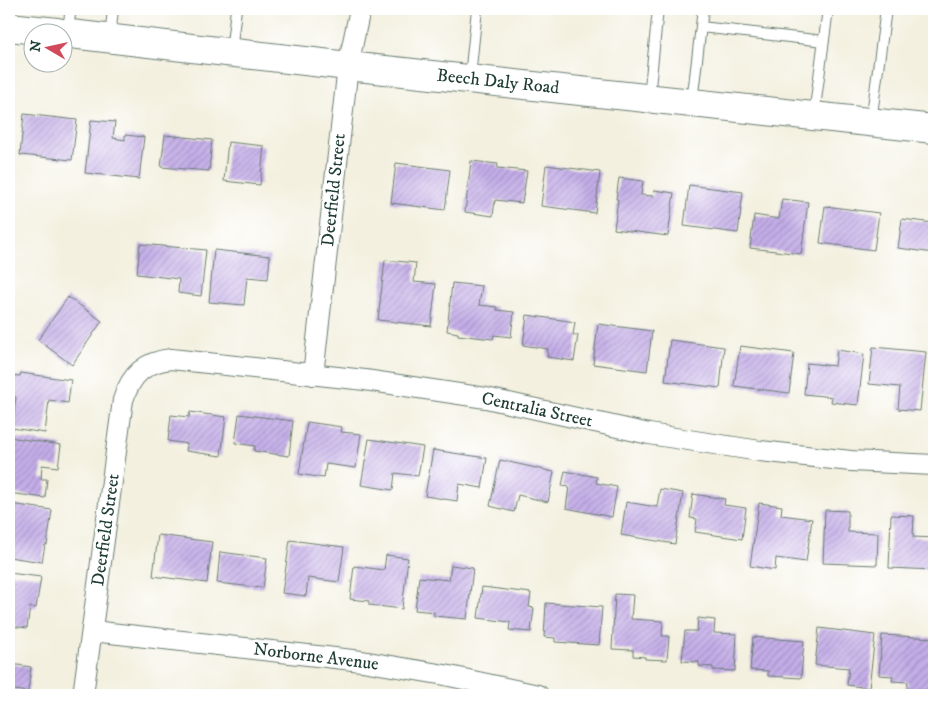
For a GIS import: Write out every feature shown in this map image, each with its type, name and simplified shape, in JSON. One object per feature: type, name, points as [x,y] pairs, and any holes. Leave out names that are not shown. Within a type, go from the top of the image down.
[{"type":"main road","name":"Beech Daly Road","points":[[9,27],[22,27]]},
{"type":"main road","name":"Beech Daly Road","points":[[72,29],[110,38],[348,66],[934,129]]},
{"type":"street","name":"Deerfield Street","points":[[313,374],[348,66],[360,9]]},
{"type":"street","name":"Centralia Street","points":[[141,370],[150,364],[171,358],[365,380],[486,398],[649,434],[760,451],[851,461],[934,465]]},
{"type":"street","name":"Deerfield Street","points":[[83,695],[124,400],[128,386],[141,370]]},
{"type":"street","name":"Norborne Avenue","points":[[92,632],[362,661],[445,675],[538,695]]},
{"type":"lane","points":[[110,38],[113,9]]},
{"type":"lane","points":[[232,52],[236,9]]},
{"type":"lane","points":[[470,79],[477,9]]},
{"type":"lane","points":[[649,98],[658,9]]},
{"type":"lane","points":[[692,103],[703,9]]},
{"type":"lane","points":[[814,116],[828,9]]},
{"type":"lane","points":[[871,122],[886,9]]},
{"type":"lane","points":[[701,28],[824,41]]},
{"type":"building","points":[[24,114],[77,120],[72,160],[20,155]]},
{"type":"building","points":[[91,120],[115,122],[113,138],[125,140],[125,135],[144,137],[139,179],[85,173]]},
{"type":"building","points":[[165,135],[212,140],[209,171],[161,167]]},
{"type":"building","points":[[228,142],[264,146],[260,185],[224,181]]},
{"type":"building","points":[[471,161],[498,164],[497,168],[527,171],[522,203],[495,200],[493,216],[465,212]]},
{"type":"building","points":[[396,163],[450,170],[445,210],[391,203]]},
{"type":"building","points":[[546,165],[600,172],[595,213],[541,206]]},
{"type":"building","points":[[619,178],[643,181],[641,195],[653,196],[654,190],[674,193],[668,236],[614,229]]},
{"type":"building","points":[[689,185],[743,192],[738,233],[684,226]]},
{"type":"building","points":[[782,199],[808,202],[801,254],[750,248],[754,215],[779,219]]},
{"type":"building","points":[[825,206],[879,213],[874,250],[820,243]]},
{"type":"building","points":[[902,219],[934,223],[934,253],[898,248]]},
{"type":"building","points":[[140,244],[206,250],[201,296],[178,293],[179,279],[137,274]]},
{"type":"building","points":[[214,250],[270,256],[268,279],[247,277],[244,305],[209,302]]},
{"type":"building","points":[[385,260],[416,263],[414,282],[436,284],[431,326],[378,320]]},
{"type":"building","points":[[452,283],[482,286],[479,305],[497,307],[497,310],[514,312],[511,337],[494,335],[493,339],[458,335],[458,333],[447,331]]},
{"type":"building","points":[[68,297],[102,321],[72,365],[38,340]]},
{"type":"building","points":[[527,315],[575,322],[573,335],[578,335],[574,361],[547,357],[548,349],[523,345]]},
{"type":"building","points":[[598,324],[652,331],[647,371],[593,364]]},
{"type":"building","points":[[670,340],[724,347],[720,388],[665,381]]},
{"type":"building","points":[[740,346],[794,353],[789,393],[734,386]]},
{"type":"building","points":[[873,347],[926,352],[920,411],[898,409],[900,387],[869,384]]},
{"type":"building","points":[[837,350],[864,354],[858,405],[831,402],[832,397],[804,394],[807,363],[835,366]]},
{"type":"building","points":[[21,373],[71,380],[68,403],[49,400],[45,433],[12,428],[16,397],[9,396],[9,375],[20,376]]},
{"type":"building","points":[[190,412],[226,417],[221,456],[186,451],[187,444],[168,441],[171,415],[189,417]]},
{"type":"building","points":[[239,414],[293,421],[289,456],[254,451],[255,446],[235,443]]},
{"type":"building","points":[[307,422],[342,427],[341,432],[361,434],[356,468],[326,464],[324,478],[299,474]]},
{"type":"building","points":[[9,437],[61,445],[58,467],[42,465],[41,479],[47,479],[45,498],[9,493]]},
{"type":"building","points":[[369,439],[423,447],[418,476],[395,473],[393,490],[361,485]]},
{"type":"building","points":[[433,450],[487,458],[482,488],[459,484],[457,501],[425,496]]},
{"type":"building","points":[[500,460],[554,472],[548,502],[518,495],[514,512],[490,506]]},
{"type":"building","points":[[565,471],[597,477],[596,483],[617,487],[612,517],[566,508],[569,487],[562,486]]},
{"type":"building","points":[[660,489],[683,493],[675,544],[621,535],[626,502],[657,507]]},
{"type":"building","points":[[693,494],[725,499],[724,505],[746,508],[742,539],[695,532],[697,519],[690,518]]},
{"type":"building","points":[[759,503],[782,506],[781,515],[812,519],[806,562],[776,558],[775,570],[750,566]]},
{"type":"building","points":[[11,504],[52,510],[47,545],[45,545],[42,562],[9,557],[9,517]]},
{"type":"building","points":[[825,510],[848,511],[848,532],[878,533],[877,565],[823,563]]},
{"type":"building","points":[[891,515],[914,516],[913,537],[934,538],[934,570],[889,568]]},
{"type":"building","points":[[158,535],[212,542],[207,583],[153,576]]},
{"type":"building","points":[[290,540],[344,547],[339,582],[308,578],[306,596],[282,593]]},
{"type":"building","points":[[220,552],[267,558],[263,588],[217,583]]},
{"type":"building","points":[[386,555],[408,558],[402,609],[369,605],[369,601],[350,599],[354,566],[384,570]]},
{"type":"building","points":[[451,565],[473,568],[467,619],[434,616],[434,612],[415,610],[419,577],[449,580]]},
{"type":"building","points":[[9,573],[41,577],[36,608],[30,607],[27,628],[9,626]]},
{"type":"building","points":[[482,587],[531,593],[529,607],[534,608],[531,632],[509,630],[510,622],[478,618]]},
{"type":"building","points":[[615,594],[633,595],[631,619],[663,621],[662,636],[669,636],[667,660],[645,659],[645,657],[633,656],[633,650],[612,649]]},
{"type":"building","points":[[546,603],[602,607],[599,645],[555,642],[555,638],[544,637]]},
{"type":"building","points":[[698,618],[715,620],[714,633],[737,634],[735,671],[713,670],[713,667],[699,666],[699,662],[682,661],[685,631],[697,631]]},
{"type":"building","points":[[819,628],[875,635],[869,688],[847,685],[849,668],[815,665]]},
{"type":"building","points":[[9,632],[14,633],[11,664],[31,667],[28,692],[9,689]]},
{"type":"building","points":[[882,635],[934,638],[934,691],[907,689],[908,682],[892,681],[893,676],[879,675]]},
{"type":"building","points":[[753,637],[804,641],[801,678],[768,676],[768,671],[750,670]]},
{"type":"building","points":[[139,690],[172,694],[172,695],[139,695]]}]
